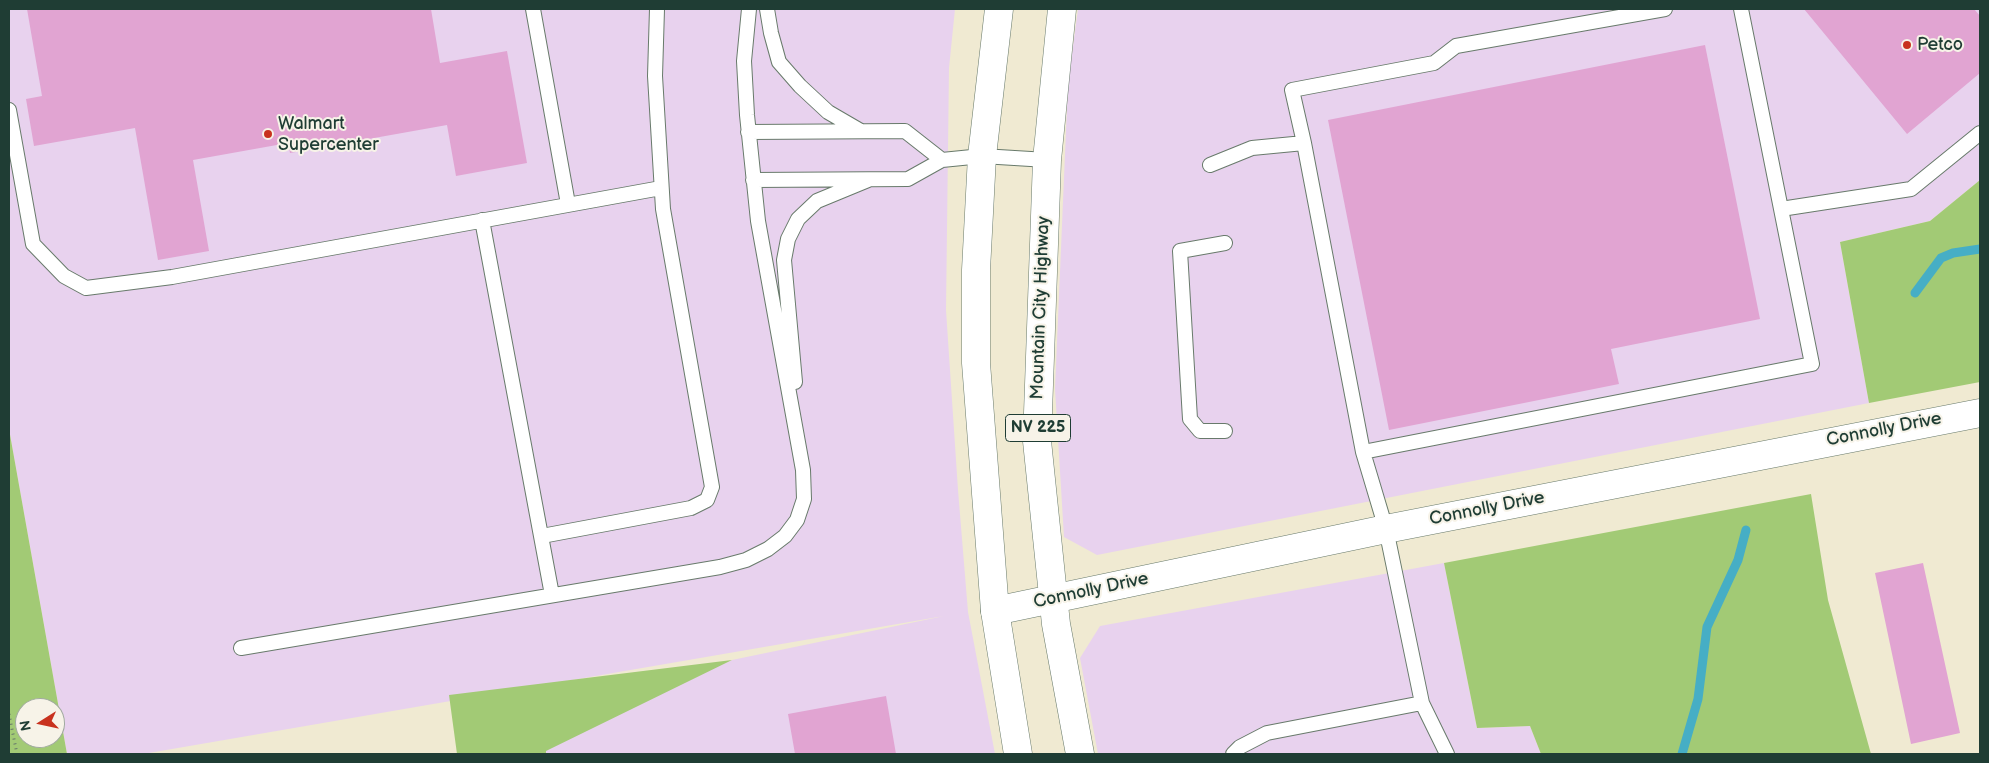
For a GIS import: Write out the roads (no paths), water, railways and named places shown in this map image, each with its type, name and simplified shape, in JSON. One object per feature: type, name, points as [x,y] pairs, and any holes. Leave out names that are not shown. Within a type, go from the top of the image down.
[{"type":"main road","name":"NV 225","points":[[999,9],[982,156],[976,270],[976,363],[995,611],[1018,754]]},
{"type":"main road","name":"Mountain City Highway","points":[[1062,9],[1047,160],[1037,441],[1053,598],[1080,754]]},
{"type":"main road","name":"Connolly Drive","points":[[995,611],[1386,529],[1980,413]]},
{"type":"lane","points":[[534,9],[568,204]]},
{"type":"lane","points":[[542,536],[691,508],[707,500],[712,487],[664,218],[655,76],[658,9]]},
{"type":"lane","points":[[749,9],[744,61],[753,180],[758,221],[803,470]]},
{"type":"lane","points":[[767,9],[771,33],[780,62],[800,86],[828,112],[860,130]]},
{"type":"lane","points":[[1447,754],[1422,703],[1386,529],[1363,452],[1304,143],[1292,90],[1434,62],[1456,46],[1665,9]]},
{"type":"lane","points":[[1363,452],[1812,364],[1740,9]]},
{"type":"lane","points":[[9,110],[33,244],[64,276],[86,288],[172,277],[661,188]]},
{"type":"lane","points":[[748,132],[905,131],[942,160]]},
{"type":"lane","points":[[1781,209],[1911,189],[1980,133]]},
{"type":"lane","points":[[1210,165],[1252,148],[1304,143]]},
{"type":"lane","points":[[753,180],[908,179],[942,160],[982,156],[1047,160]]},
{"type":"lane","points":[[241,648],[720,567],[746,560],[768,549],[785,536],[797,520],[804,499],[785,277],[784,260],[788,239],[798,218],[817,201],[868,180]]},
{"type":"lane","points":[[482,220],[552,596]]},
{"type":"lane","points":[[1225,243],[1180,252],[1190,419],[1200,431],[1225,431]]},
{"type":"lane","points":[[1233,754],[1240,747],[1267,733],[1422,703]]},
{"type":"waterway","points":[[1915,293],[1941,258],[1953,253],[1980,249]]},
{"type":"waterway","points":[[1682,754],[1698,699],[1707,627],[1738,560],[1746,530]]},
{"type":"place","name":"Petco","points":[[1907,45]]},
{"type":"place","name":"Walmart Supercenter","points":[[268,134]]}]
